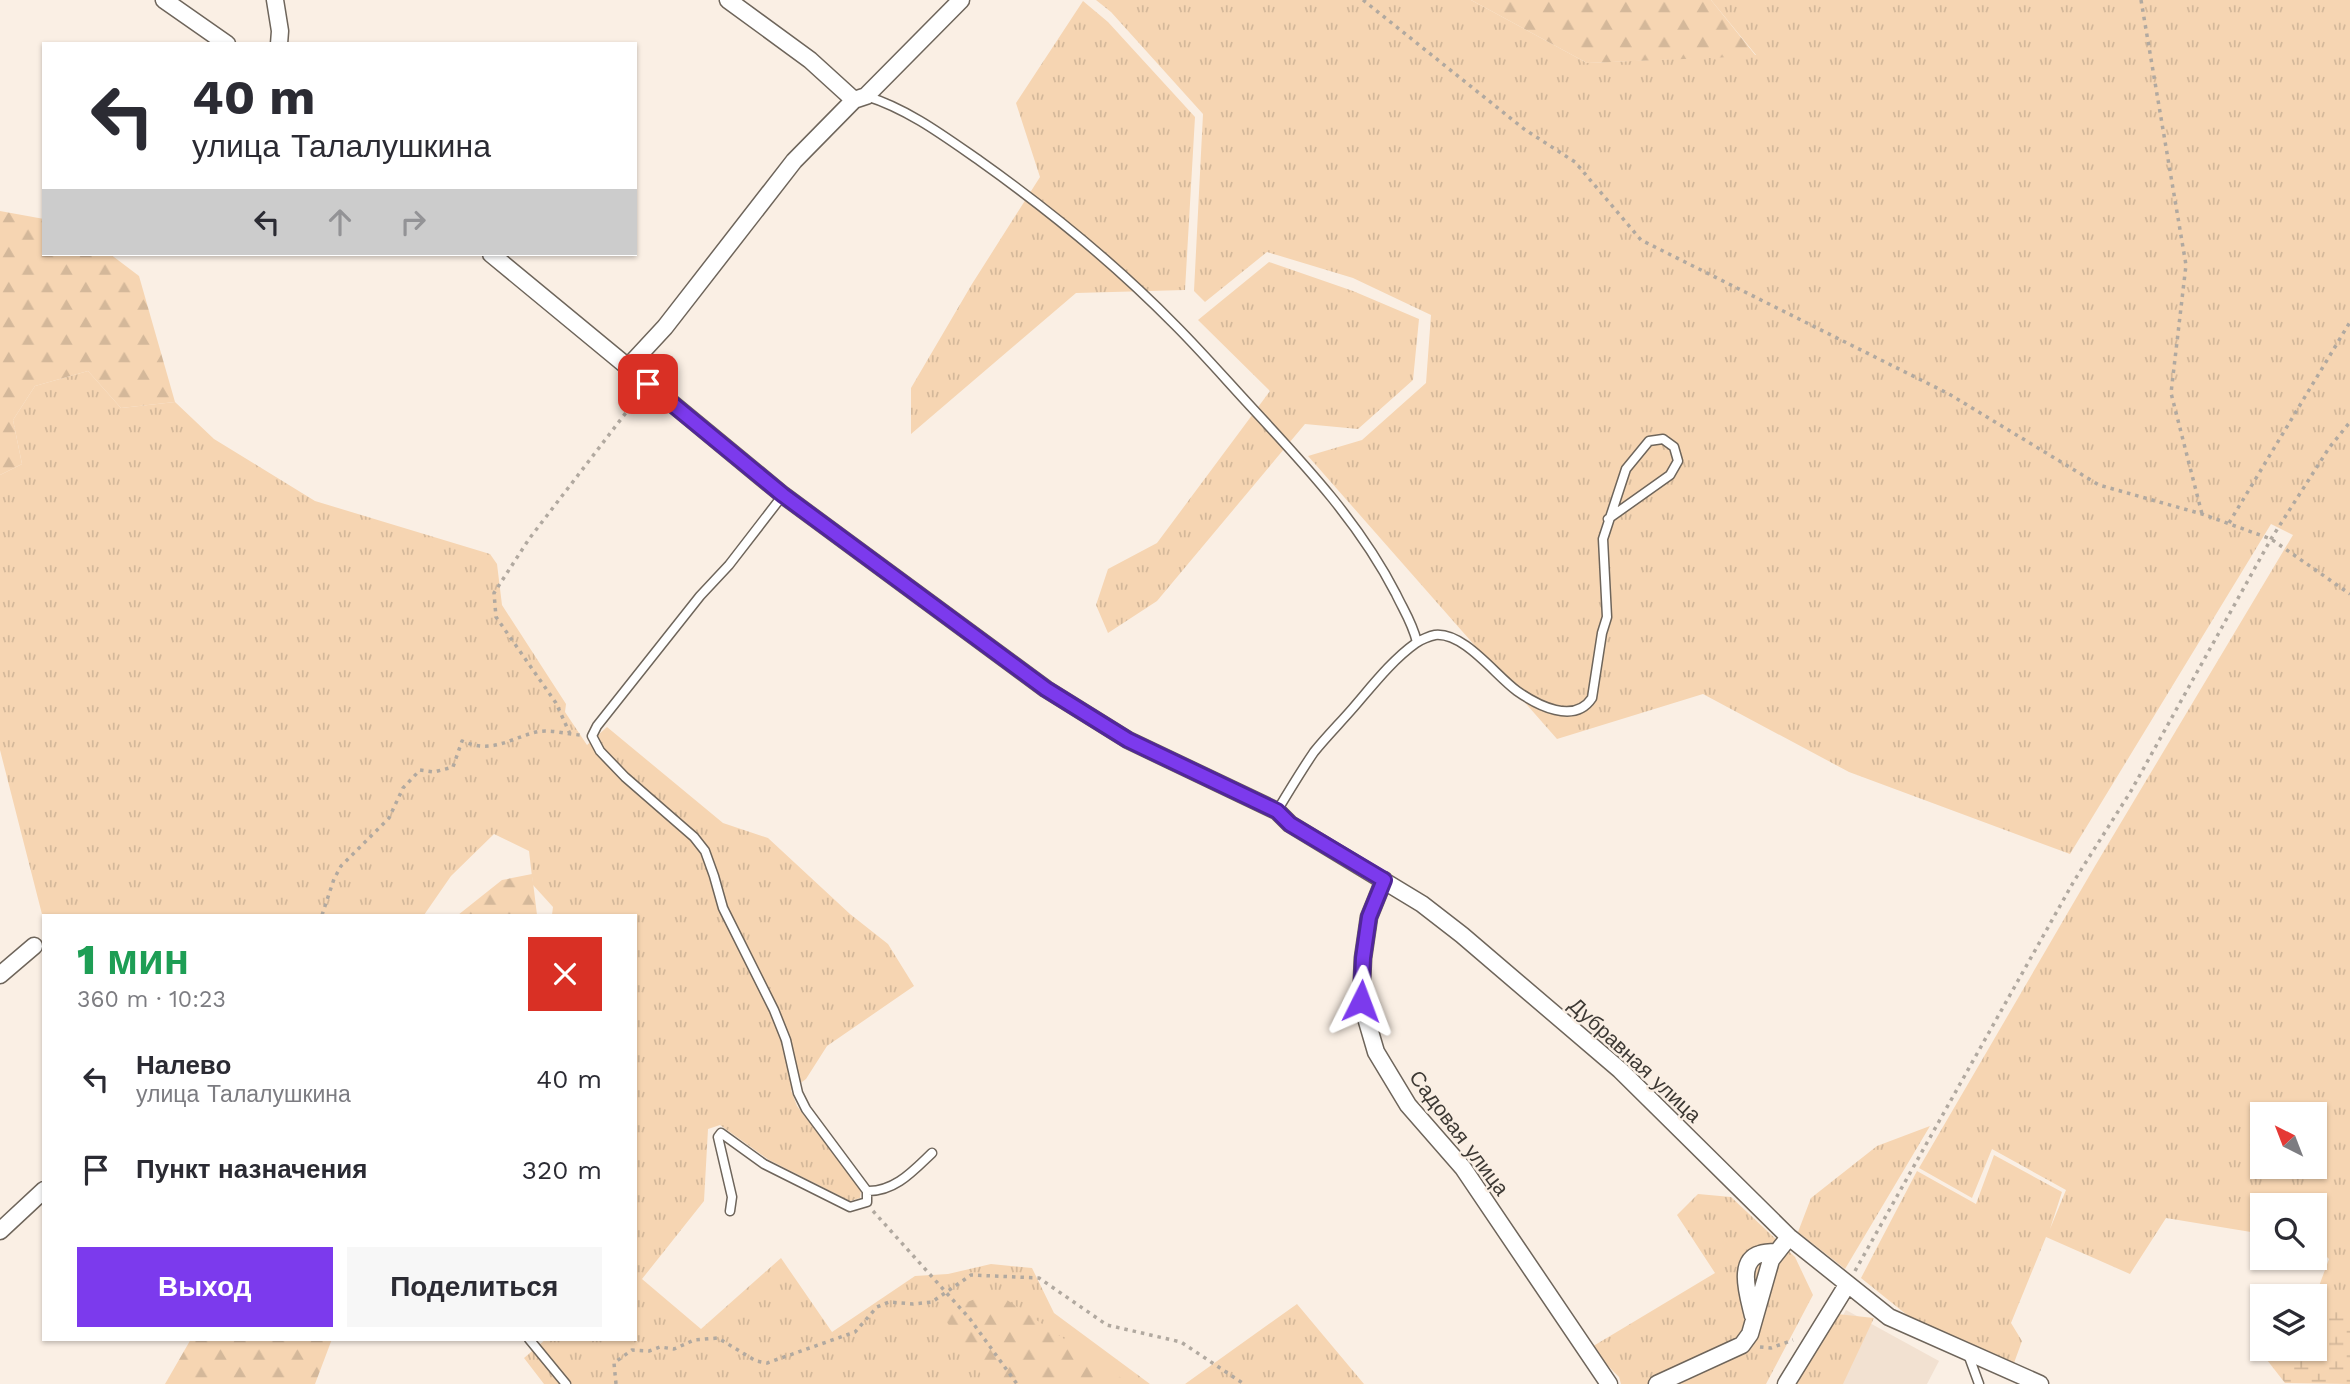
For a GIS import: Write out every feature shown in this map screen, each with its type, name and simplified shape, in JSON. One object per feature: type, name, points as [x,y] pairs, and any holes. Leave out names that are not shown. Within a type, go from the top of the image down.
[{"type":"street","points":[[163,0],[224,42]]},
{"type":"street","points":[[275,0],[279,42]]},
{"type":"street","points":[[728,0],[860,98]]},
{"type":"street","points":[[627,368],[665,327],[794,162],[961,0]]},
{"type":"street","name":"Дубравная улица","points":[[493,256],[783,495],[1046,689],[1128,740],[1277,811],[1290,824],[1422,904],[1620,1070],[1789,1237],[1889,1318],[2040,1384]]},
{"type":"street","name":"Садовая улица","points":[[1384,880],[1369,917],[1361,1001],[1376,1052],[1408,1105],[1463,1168],[1609,1384]]},
{"type":"street","points":[[0,975],[34,946]]},
{"type":"street","points":[[0,1231],[42,1192]]},
{"type":"street","points":[[1657,1384],[1742,1345],[1750,1335],[1771,1260],[1789,1237]]},
{"type":"street","points":[[1753,1318],[1745,1269],[1749,1260],[1758,1254],[1777,1252]]},
{"type":"street","points":[[1786,1384],[1847,1285]]},
{"type":"lane","points":[[860,98],[890,104],[943,135],[1003,178],[1117,269],[1174,324],[1307,466],[1357,531],[1385,571],[1413,623],[1417,642]]},
{"type":"lane","points":[[1277,811],[1315,752],[1378,679],[1417,642],[1436,635],[1455,639],[1517,691],[1549,709],[1567,712],[1588,704],[1592,698],[1607,617],[1602,539],[1608,519],[1626,470],[1649,441],[1663,439],[1674,447],[1678,461],[1670,475],[1608,519]]},
{"type":"lane","points":[[730,1211],[732,1197],[718,1137],[721,1133],[764,1164],[850,1207],[867,1202],[867,1191],[806,1109],[798,1093],[786,1040],[723,908],[705,851],[694,837],[608,760],[592,736],[682,618],[729,565],[783,495]]},
{"type":"lane","points":[[867,1191],[878,1191],[904,1180],[932,1153]]},
{"type":"lane","points":[[531,1341],[566,1384]]},
{"type":"lane","points":[[1966,1352],[1979,1384]]},
{"type":"path","points":[[1363,0],[1524,129],[1575,162],[1641,240],[1949,394],[2099,485],[2202,514],[2271,539],[2350,594]]},
{"type":"path","points":[[2141,0],[2186,265],[2171,393],[2202,514]]},
{"type":"path","points":[[2229,523],[2350,322]]},
{"type":"path","points":[[570,734],[556,703],[496,617],[494,593],[529,539],[648,384]]},
{"type":"path","points":[[1847,1285],[2074,881],[2131,791],[2271,539],[2329,448],[2350,422]]},
{"type":"path","points":[[323,914],[341,866],[389,818],[403,788],[420,771],[434,772],[453,767],[462,741],[473,746],[499,746],[539,731],[592,736]]},
{"type":"path","points":[[867,1202],[970,1319],[1017,1384]]},
{"type":"path","points":[[616,1384],[614,1363],[632,1350],[649,1351],[660,1347],[674,1349],[694,1340],[718,1338],[756,1361],[767,1363],[855,1332],[877,1307],[889,1302],[913,1304],[932,1301],[971,1275],[1039,1278],[1107,1325],[1181,1342],[1244,1384]]},
{"type":"path","points":[[1742,1345],[1771,1348],[1792,1340],[1816,1336]]},
{"type":"shaded area","points":[[1846,1310],[1939,1361],[1927,1384],[1806,1384]]},
{"type":"green space","points":[[1096,0],[1471,0],[1587,63],[1756,55],[1711,0],[2350,0],[2350,1358],[2327,1349],[2327,1284],[2320,1284],[2329,1259],[2327,1193],[2250,1193],[2250,1232],[2166,1218],[2130,1274],[2046,1237],[2011,1323],[2022,1341],[2014,1363],[1917,1323],[1861,1278],[1917,1171],[1976,1204],[1994,1155],[2062,1192],[2050,1229],[2066,1190],[1992,1149],[1972,1198],[1919,1168],[2293,535],[2271,524],[2070,854],[1849,772],[1703,694],[1557,739],[1308,456],[1362,440],[1426,383],[1431,315],[1353,278],[1267,252],[1205,302],[1194,291],[1203,114],[1111,12]]},
{"type":"green space","points":[[1471,0],[1711,0],[1756,56],[1587,63]]},
{"type":"green space","points":[[1083,1],[1108,22],[1195,117],[1185,290],[1076,293],[911,434],[911,388],[972,284],[1040,177],[1016,103]]},
{"type":"green space","points":[[0,211],[42,219],[42,256],[113,256],[139,276],[175,402],[121,408],[88,371],[35,386],[13,420],[22,464],[0,475]]},
{"type":"green space","points":[[1269,262],[1353,291],[1419,319],[1413,380],[1358,429],[1305,424],[1157,601],[1108,633],[1096,605],[1108,569],[1157,543],[1270,391],[1198,320]]},
{"type":"green space","points":[[88,371],[121,408],[175,402],[214,439],[315,501],[490,554],[497,564],[502,605],[566,704],[565,712],[587,745],[607,727],[723,823],[768,838],[850,914],[888,944],[914,986],[827,1046],[806,1079],[791,1090],[797,1106],[861,1190],[860,1198],[850,1201],[769,1160],[720,1125],[708,1129],[704,1201],[642,1279],[701,1329],[781,1258],[832,1332],[915,1276],[948,1274],[991,1264],[1032,1268],[1054,1313],[1150,1384],[544,1384],[524,1358],[544,1341],[637,1341],[637,914],[552,914],[553,907],[533,885],[529,851],[494,834],[451,876],[425,914],[42,914],[0,750],[0,475],[22,464],[13,420],[35,386]]},
{"type":"green space","points":[[532,874],[537,914],[459,914],[502,880]]},
{"type":"green space","points":[[1930,1126],[1845,1269],[1798,1232],[1811,1198],[1877,1146]]},
{"type":"green space","points":[[1698,1194],[1731,1197],[1795,1257],[1813,1295],[1766,1384],[1621,1384],[1619,1377],[1590,1348],[1715,1273],[1677,1215]]},
{"type":"green space","points":[[994,1291],[1130,1384],[987,1384],[941,1313]]},
{"type":"green space","points":[[1297,1304],[1364,1384],[1185,1384]]},
{"type":"green space","points":[[2327,1311],[2350,1313],[2350,1384],[2285,1383],[2268,1361],[2327,1361],[2327,1345],[2331,1335]]},
{"type":"green space","points":[[1837,1314],[1874,1318],[1843,1384],[1796,1384]]},
{"type":"green space","points":[[190,1341],[331,1341],[315,1384],[165,1384]]},
{"type":"route","points":[[648,384],[783,495],[1046,689],[1128,740],[1277,811],[1290,824],[1384,880],[1369,917],[1361,1001]]}]
